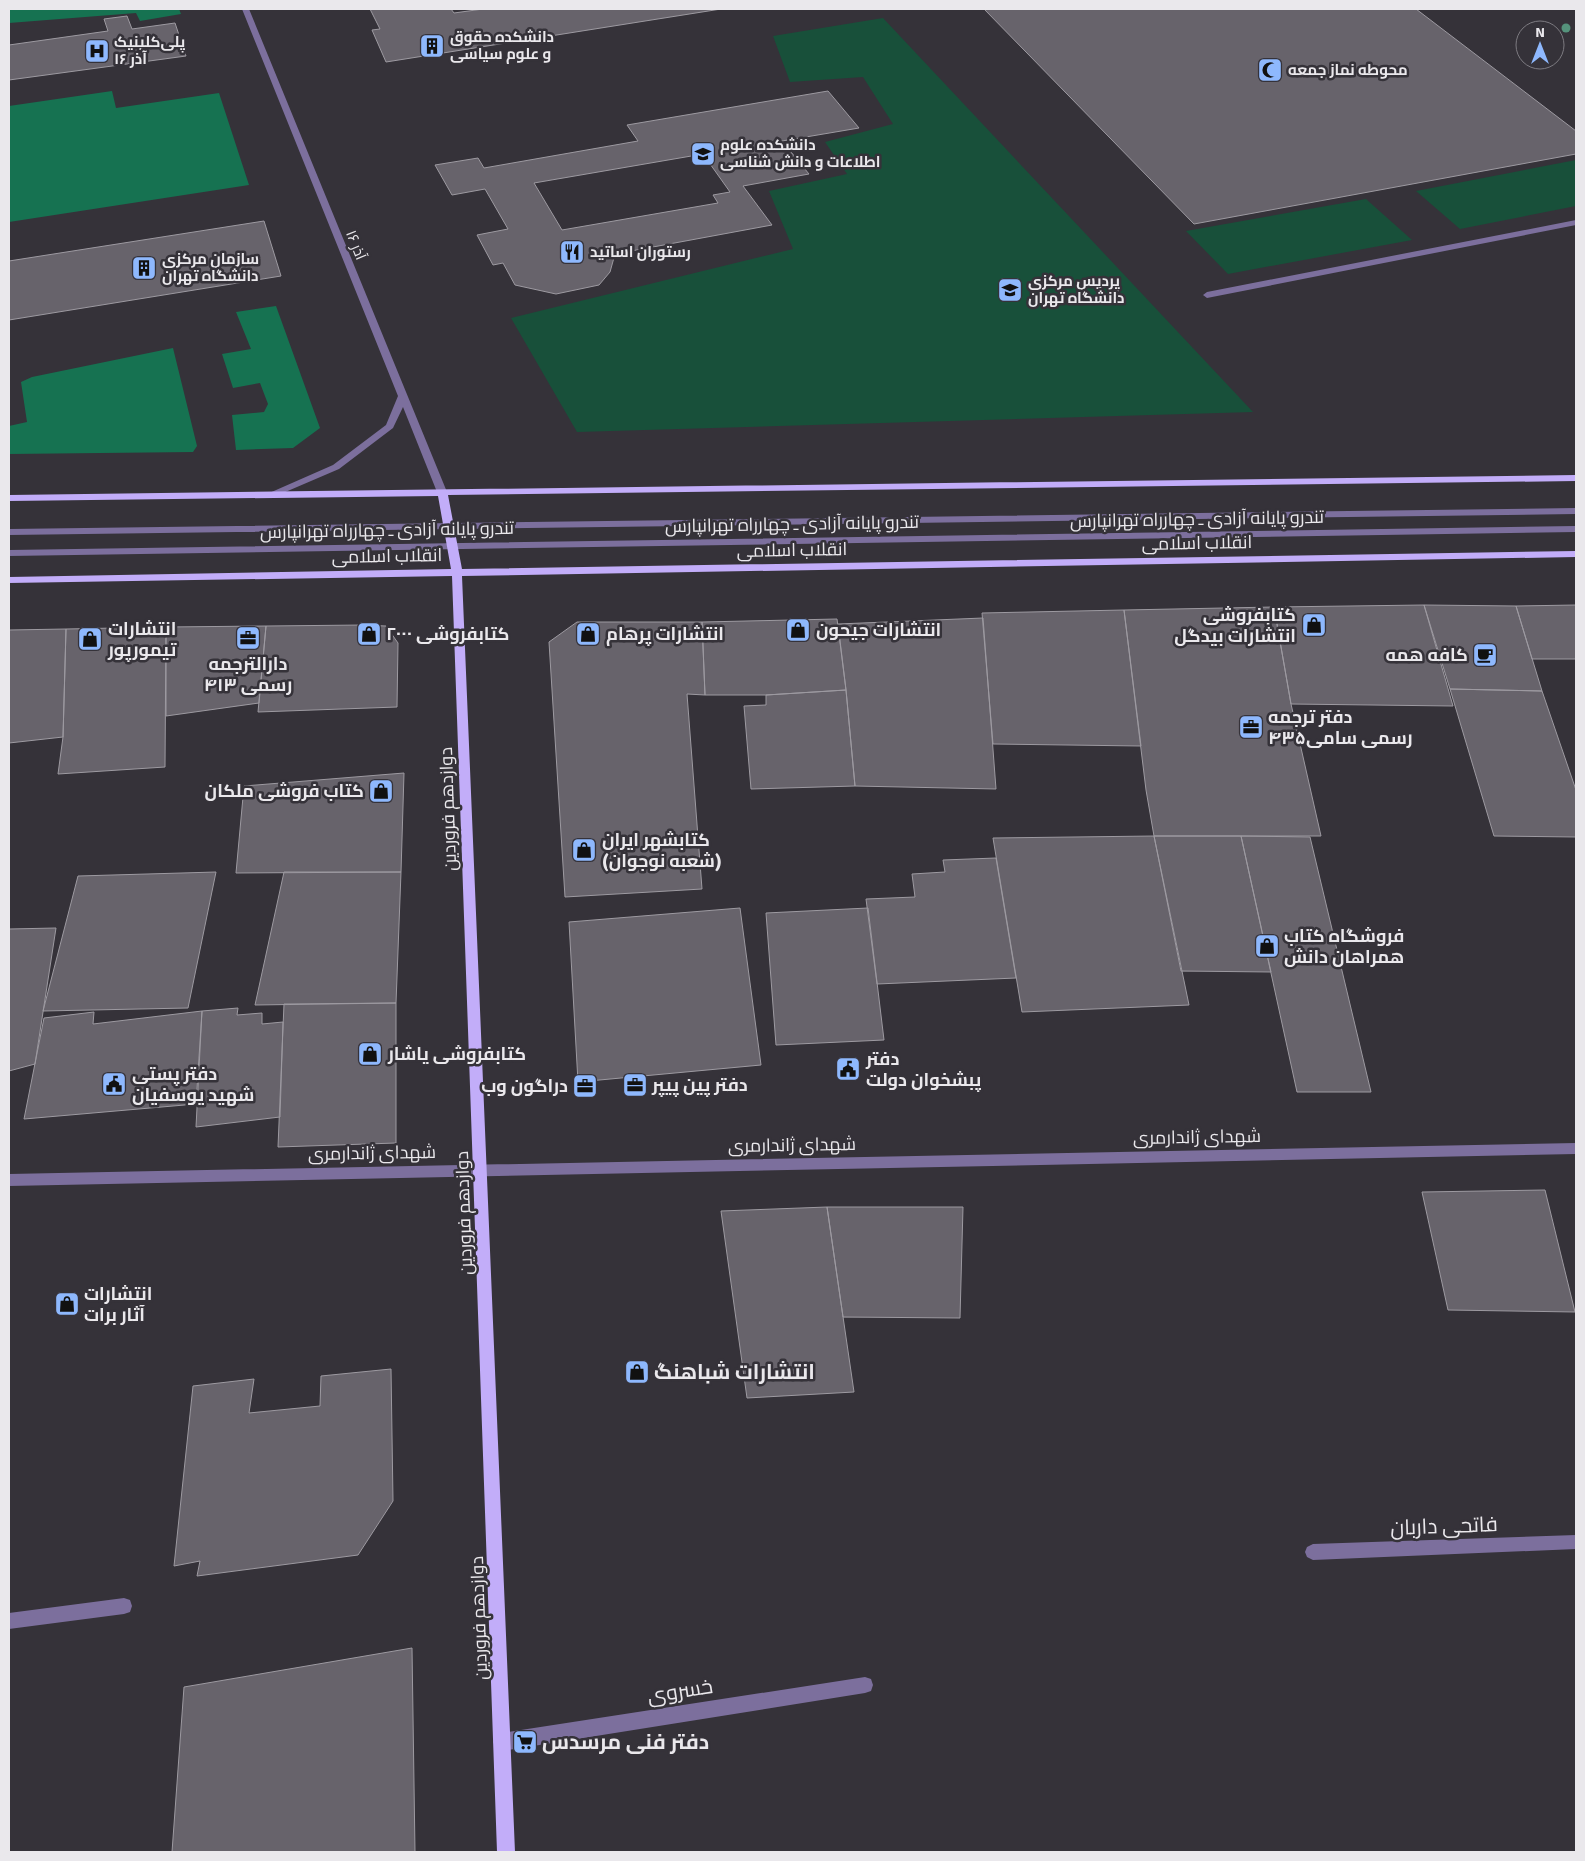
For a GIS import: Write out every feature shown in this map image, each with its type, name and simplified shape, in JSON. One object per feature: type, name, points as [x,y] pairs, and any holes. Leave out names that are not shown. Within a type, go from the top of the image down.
[{"type":"main road","points":[[9,498],[1576,478]]},
{"type":"main road","name":"دوازدهم فروردین","points":[[442,492],[457,573],[506,1852]]},
{"type":"main road","name":"انقلاب اسلامی","points":[[9,580],[1576,554]]},
{"type":"street","name":"۱۶ آذر","points":[[245,9],[442,492]]},
{"type":"street","points":[[1207,295],[1576,222]]},
{"type":"street","points":[[272,494],[336,467],[390,426],[403,395]]},
{"type":"street","points":[[9,532],[1576,511]]},
{"type":"street","name":"تندرو پایانه آزادی ـ چهارراه تهرانپارس","points":[[9,553],[1576,529]]},
{"type":"street","name":"شهدای ژاندارمری","points":[[9,1180],[1576,1148]]},
{"type":"street","name":"فاتحی داربان","points":[[1312,1552],[1576,1542]]},
{"type":"street","points":[[9,1621],[124,1606]]},
{"type":"street","name":"خسروی","points":[[502,1742],[865,1685]]},
{"type":"green space","points":[[9,9],[179,9],[181,14],[140,21],[136,13],[9,23]]},
{"type":"green space","points":[[883,18],[1253,412],[577,432],[511,318],[793,249],[769,191],[847,174],[825,142],[893,124],[863,77],[790,82],[773,36]]},
{"type":"green space","points":[[112,91],[116,108],[219,93],[249,185],[9,222],[9,106]]},
{"type":"green space","points":[[1576,160],[1576,206],[1460,229],[1416,191]]},
{"type":"green space","points":[[1366,199],[1412,240],[1228,274],[1186,231]]},
{"type":"green space","points":[[276,306],[320,428],[293,448],[236,450],[232,415],[264,412],[268,404],[260,383],[233,388],[222,354],[251,349],[236,312]]},
{"type":"green space","points":[[173,348],[197,446],[193,452],[9,454],[9,426],[27,422],[21,382],[32,377]]},
{"type":"building","name":"دانشکده حقوق و علوم سیاسی","points":[[370,9],[451,9],[454,13],[483,9],[721,9],[386,62],[372,30],[380,29]]},
{"type":"building","name":"محوطه نماز جمعه","points":[[984,9],[1416,9],[1576,131],[1576,154],[1194,224]]},
{"type":"building","name":"پلی‌کلینیک ۱۶ آذر","points":[[127,16],[132,29],[175,23],[186,56],[9,80],[9,45],[108,31],[104,19]]},
{"type":"building","name":"دانشکده علوم اطلاعات و دانش شناسی","points":[[828,91],[859,128],[782,141],[809,174],[743,186],[772,225],[615,254],[610,272],[599,285],[556,294],[515,285],[503,263],[493,265],[477,235],[508,229],[485,189],[452,195],[435,165],[478,158],[484,168],[638,141],[627,125]],"holes":[[[703,154],[730,192],[713,195],[718,203],[562,230],[534,183]]]},
{"type":"building","name":"سازمان مرکزی دانشگاه تهران","points":[[264,221],[281,276],[9,320],[9,261]]},
{"type":"building","points":[[1424,605],[1453,706],[1291,704],[1274,607]]},
{"type":"building","points":[[1424,605],[1516,606],[1542,691],[1450,689]]},
{"type":"building","points":[[1576,605],[1576,659],[1532,659],[1516,606]]},
{"type":"building","points":[[1274,607],[1291,704],[1321,836],[1154,836],[1146,790],[1124,610]]},
{"type":"building","points":[[1124,610],[1141,746],[993,744],[982,613]]},
{"type":"building","points":[[983,618],[996,789],[855,786],[838,624]]},
{"type":"building","points":[[837,619],[846,690],[766,695],[705,695],[702,622]]},
{"type":"building","points":[[577,622],[702,622],[705,695],[687,694],[702,889],[565,897],[549,642]]},
{"type":"building","points":[[266,626],[386,626],[398,643],[397,707],[258,712]]},
{"type":"building","points":[[266,626],[259,703],[166,716],[166,627]]},
{"type":"building","points":[[166,627],[165,767],[58,774],[63,737],[66,629]]},
{"type":"building","points":[[66,629],[63,737],[9,743],[9,630]]},
{"type":"building","points":[[1450,689],[1542,691],[1576,790],[1576,837],[1494,836]]},
{"type":"building","points":[[846,690],[855,786],[751,789],[744,706],[766,705],[766,695]]},
{"type":"building","points":[[404,773],[401,872],[236,873],[244,786]]},
{"type":"building","points":[[1154,836],[1189,1005],[1022,1012],[993,838]]},
{"type":"building","points":[[1154,836],[1241,836],[1271,972],[1181,971]]},
{"type":"building","points":[[1241,836],[1310,837],[1371,1092],[1297,1092]]},
{"type":"building","points":[[996,858],[1016,978],[877,984],[866,899],[915,897],[912,874],[945,872],[943,860]]},
{"type":"building","points":[[216,872],[188,1008],[43,1011],[78,876]]},
{"type":"building","points":[[284,872],[401,872],[396,1003],[255,1005]]},
{"type":"building","points":[[740,908],[761,1065],[578,1082],[569,922]]},
{"type":"building","points":[[868,908],[884,1040],[776,1045],[766,913]]},
{"type":"building","points":[[56,928],[35,1064],[9,1071],[9,929]]},
{"type":"building","points":[[396,1003],[396,1143],[278,1147],[284,1004]]},
{"type":"building","points":[[238,1008],[237,1015],[262,1013],[262,1024],[283,1022],[280,1117],[196,1127],[202,1011]]},
{"type":"building","name":"دفتر پستی شهید یوسفیان","points":[[202,1011],[196,1104],[24,1119],[44,1018],[94,1012],[93,1024]]},
{"type":"building","points":[[1545,1190],[1575,1312],[1448,1310],[1422,1192]]},
{"type":"building","points":[[827,1207],[854,1392],[747,1398],[721,1211]]},
{"type":"building","points":[[827,1207],[963,1207],[960,1318],[843,1317]]},
{"type":"building","points":[[391,1369],[393,1501],[358,1555],[197,1576],[200,1561],[174,1566],[193,1386],[254,1379],[249,1413],[320,1406],[321,1376]]},
{"type":"building","points":[[412,1648],[415,1852],[172,1852],[184,1687]]},
{"type":"place","name":"دانشکده حقوق و علوم سیاسی","points":[[432,46]]},
{"type":"place","name":"پلی‌کلینیک ۱۶ آذر","points":[[97,51]]},
{"type":"place","name":"محوطه نماز جمعه","points":[[1270,70]]},
{"type":"place","name":"دانشکده علوم اطلاعات و دانش شناسی","points":[[703,154]]},
{"type":"place","name":"رستوران اساتید","points":[[572,252]]},
{"type":"place","name":"سازمان مرکزی دانشگاه تهران","points":[[144,268]]},
{"type":"place","name":"پردیس مرکزی دانشگاه‌ تهران","points":[[1010,290]]},
{"type":"place","name":"کتابفروشی انتشارات بیدگل","points":[[1314,625]]},
{"type":"place","name":"انتشارات جیحون","points":[[798,630]]},
{"type":"place","name":"کتابفروشی ۲۰۰۰","points":[[369,634]]},
{"type":"place","name":"انتشارات پرهام","points":[[588,634]]},
{"type":"place","name":"دارالترجمه رسمی ۴۱۳","points":[[248,638]]},
{"type":"place","name":"انتشارات تیمورپور","points":[[90,639]]},
{"type":"place","name":"کافه همه","points":[[1485,655]]},
{"type":"place","name":"دفتر ترجمه رسمی سامی۴۳۵","points":[[1251,727]]},
{"type":"place","name":"کتاب فروشی ملکان","points":[[381,791]]},
{"type":"place","name":"کتابشهر ایران (شعبه نوجوان)","points":[[584,850]]},
{"type":"place","name":"فروشگاه کتاب همراهان دانش","points":[[1267,946]]},
{"type":"place","name":"کتابفروشی یاشار","points":[[370,1054]]},
{"type":"place","name":"دفتر پبشخوان دولت","points":[[848,1069]]},
{"type":"place","name":"دفتر پستی شهید یوسفیان","points":[[114,1084]]},
{"type":"place","name":"دفتر پین پیپر","points":[[635,1085]]},
{"type":"place","name":"دراگون وب","points":[[585,1086]]},
{"type":"place","name":"انتشارات آثار برات","points":[[67,1304]]},
{"type":"place","name":"انتشارات شباهنگ","points":[[637,1372]]},
{"type":"place","name":"دفتر فنی مرسدس","points":[[525,1742]]}]
